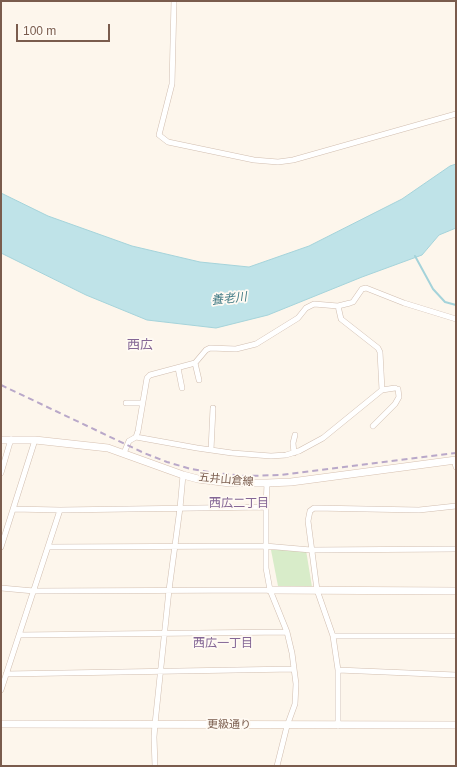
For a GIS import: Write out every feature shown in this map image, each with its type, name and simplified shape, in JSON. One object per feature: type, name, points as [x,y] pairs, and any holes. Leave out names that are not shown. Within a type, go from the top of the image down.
[{"type":"street","points":[[174,1],[172,84],[159,135],[168,142],[254,160],[278,162],[293,160],[456,114]]},
{"type":"street","points":[[136,437],[147,378],[195,363],[206,350],[210,348],[236,349],[256,344],[298,318],[306,308],[314,304],[338,306],[353,302],[362,289],[366,288],[404,303],[456,319]]},
{"type":"street","points":[[338,306],[341,319],[378,348],[380,352],[382,390]]},
{"type":"street","points":[[195,363],[199,380]]},
{"type":"street","points":[[178,368],[182,388]]},
{"type":"street","points":[[124,453],[129,441],[136,437],[211,450],[271,456],[286,455],[311,445],[323,438],[382,390],[397,389],[399,397],[395,404],[373,426]]},
{"type":"street","points":[[126,402],[142,403]]},
{"type":"street","points":[[211,450],[213,408]]},
{"type":"street","points":[[294,452],[292,444],[295,435]]},
{"type":"street","name":"五井山倉線","points":[[1,440],[36,440],[108,448],[183,475],[198,479],[230,483],[291,482],[455,462]]},
{"type":"street","points":[[1,473],[11,440]]},
{"type":"street","points":[[1,547],[36,440]]},
{"type":"street","points":[[155,766],[155,724],[183,475]]},
{"type":"street","points":[[267,483],[266,568],[270,590],[286,632],[292,653],[296,684],[295,704],[287,726],[276,766]]},
{"type":"street","points":[[338,726],[338,670],[333,636],[317,590],[310,550],[308,520],[310,511],[314,508],[419,510],[456,506]]},
{"type":"street","points":[[13,509],[60,510],[266,507]]},
{"type":"street","points":[[1,690],[60,510]]},
{"type":"street","points":[[48,547],[175,548],[266,546],[310,550],[456,550]]},
{"type":"street","points":[[1,588],[34,591],[456,591]]},
{"type":"street","points":[[19,635],[286,632]]},
{"type":"street","points":[[333,636],[456,636]]},
{"type":"street","points":[[6,674],[294,669]]},
{"type":"street","points":[[338,670],[456,675]]},
{"type":"street","name":"更級通り","points":[[1,724],[287,726],[456,725]]},
{"type":"green space","points":[[271,550],[306,550],[312,587],[278,586]]},
{"type":"water","name":"養老川","points":[[456,164],[456,228],[439,235],[422,255],[362,277],[268,315],[216,328],[147,320],[86,295],[1,253],[1,193],[48,216],[132,246],[200,262],[249,267],[309,246],[402,199],[450,166]]},
{"type":"waterway","points":[[415,256],[433,289],[445,302],[456,305]]},
{"type":"railway","points":[[1,385],[144,453],[191,469],[215,473],[246,476],[281,475],[456,453]]},
{"type":"district","name":"西広","points":[[140,345]]},
{"type":"district","name":"西広二丁目","points":[[239,504]]},
{"type":"district","name":"西広一丁目","points":[[223,644]]}]
